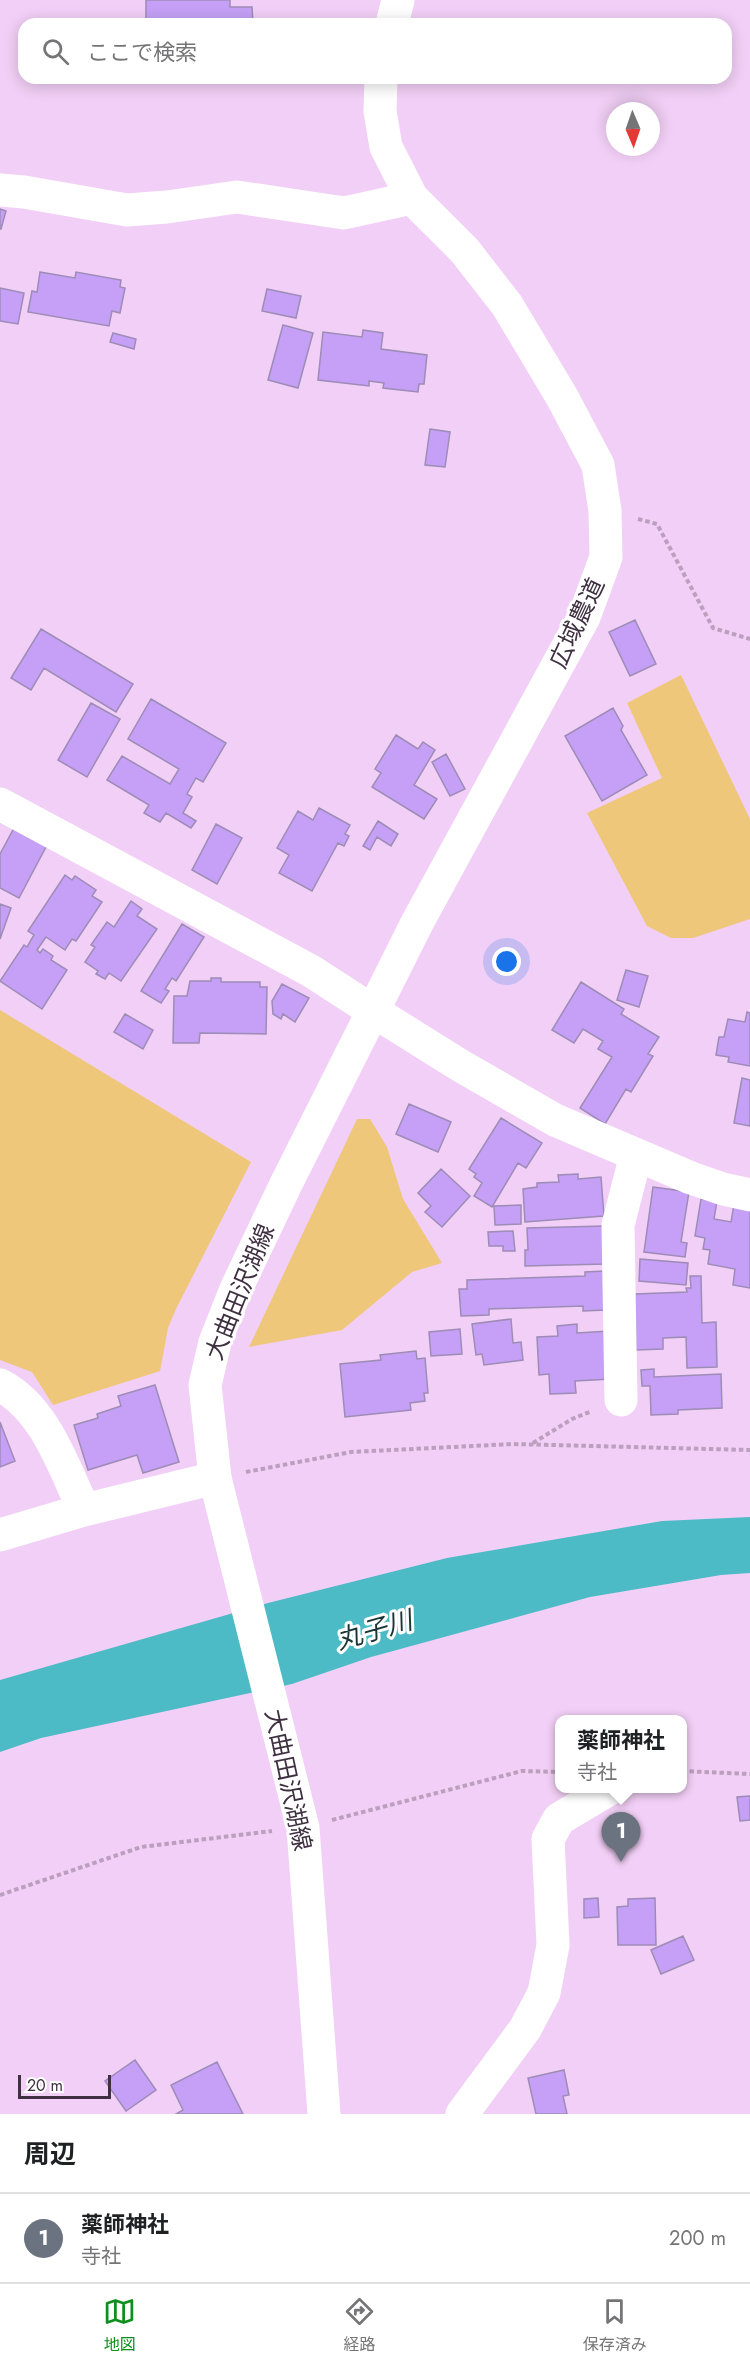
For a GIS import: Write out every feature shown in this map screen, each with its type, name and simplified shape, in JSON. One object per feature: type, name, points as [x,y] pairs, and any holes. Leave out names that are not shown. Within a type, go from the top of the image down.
[{"type":"street","points":[[394,18],[398,0]]},
{"type":"street","name":"広域農道","points":[[373,1011],[417,923],[584,617],[606,557],[605,511],[598,465],[562,397],[507,305],[465,251],[412,198],[386,147],[380,111],[381,84]]},
{"type":"street","points":[[0,190],[127,210],[237,197],[344,213],[412,198]]},
{"type":"street","points":[[0,804],[311,971],[461,1066],[555,1120],[691,1179],[750,1195]]},
{"type":"street","name":"大曲田沢湖線","points":[[324,2114],[303,1828],[215,1478],[205,1385],[215,1342],[236,1289],[373,1011]]},
{"type":"street","points":[[621,1400],[618,1225],[636,1155]]},
{"type":"street","points":[[0,1385],[15,1393],[41,1422],[84,1510]]},
{"type":"street","points":[[0,1535],[84,1510],[215,1478]]},
{"type":"street","points":[[462,2114],[525,2029],[544,1993],[553,1945],[548,1839],[559,1819],[602,1793]]},
{"type":"path","points":[[605,511],[657,524],[713,628],[750,639]]},
{"type":"path","points":[[531,1444],[572,1419],[621,1400]]},
{"type":"path","points":[[215,1478],[351,1452],[531,1444],[750,1450]]},
{"type":"path","points":[[0,1895],[141,1847],[303,1828],[522,1771],[555,1772]]},
{"type":"path","points":[[687,1771],[750,1774]]},
{"type":"shaded area","points":[[681,675],[750,819],[750,919],[693,938],[671,938],[647,926],[587,813],[662,778],[627,703]]},
{"type":"shaded area","points":[[0,1010],[251,1162],[176,1309],[168,1328],[160,1371],[53,1405],[32,1372],[0,1360]]},
{"type":"shaded area","points":[[357,1119],[370,1119],[387,1147],[403,1199],[442,1263],[412,1272],[342,1330],[249,1347]]},
{"type":"water","name":"丸子川","points":[[750,1517],[750,1573],[721,1575],[590,1597],[371,1657],[292,1684],[41,1738],[0,1752],[0,1680],[268,1603],[447,1558],[662,1521]]},
{"type":"building","points":[[146,0],[230,0],[230,7],[252,7],[253,18],[146,18]]},
{"type":"building","points":[[0,209],[6,211],[1,229],[0,229]]},
{"type":"building","points":[[40,272],[75,278],[76,272],[121,280],[120,287],[125,288],[120,313],[112,311],[109,326],[28,312],[32,291],[37,292]]},
{"type":"building","points":[[0,288],[24,293],[18,324],[0,321]]},
{"type":"building","points":[[267,289],[301,296],[296,318],[262,311]]},
{"type":"building","points":[[283,325],[313,333],[298,388],[268,380]]},
{"type":"building","points":[[363,330],[383,333],[381,349],[427,355],[424,384],[419,384],[418,392],[383,388],[384,383],[369,381],[369,386],[318,380],[323,332],[362,337]]},
{"type":"building","points":[[113,333],[136,339],[134,349],[110,342]]},
{"type":"building","points":[[430,429],[450,432],[445,467],[425,465]]},
{"type":"building","points":[[635,620],[656,664],[630,676],[609,632]]},
{"type":"building","points":[[41,629],[133,684],[116,712],[44,668],[31,690],[11,678]]},
{"type":"building","points":[[151,699],[226,743],[203,782],[196,778],[187,794],[192,797],[183,813],[196,821],[191,828],[166,813],[160,822],[144,813],[149,805],[107,780],[122,756],[170,784],[179,769],[128,739]]},
{"type":"building","points":[[91,703],[120,719],[87,777],[58,760]]},
{"type":"building","points":[[613,708],[623,726],[621,730],[647,775],[602,801],[565,736]]},
{"type":"building","points":[[396,735],[418,749],[423,742],[435,750],[414,785],[437,799],[424,819],[372,787],[381,773],[375,769]]},
{"type":"building","points":[[446,754],[465,789],[450,796],[432,762]]},
{"type":"building","points":[[319,808],[350,825],[345,834],[349,836],[344,846],[338,843],[312,891],[279,873],[289,855],[277,848],[298,811],[313,820]]},
{"type":"building","points":[[378,821],[398,834],[391,846],[377,837],[370,850],[363,846]]},
{"type":"building","points":[[216,824],[242,838],[217,884],[192,870]]},
{"type":"building","points":[[14,828],[47,845],[19,898],[0,888],[0,854]]},
{"type":"building","points":[[65,875],[72,880],[75,876],[96,890],[92,896],[102,902],[76,941],[72,939],[65,950],[46,937],[37,950],[40,953],[43,949],[53,956],[51,960],[67,970],[42,1009],[0,981],[24,945],[27,947],[34,935],[28,931]]},
{"type":"building","points":[[131,901],[142,909],[137,916],[157,929],[121,981],[109,973],[105,979],[96,974],[98,971],[85,962],[95,947],[91,945],[107,922],[114,927]]},
{"type":"building","points":[[0,904],[11,908],[0,939]]},
{"type":"building","points":[[182,924],[204,937],[176,981],[172,978],[165,989],[169,991],[161,1003],[141,991]]},
{"type":"building","points":[[626,970],[648,976],[639,1007],[617,1000]]},
{"type":"building","points":[[211,978],[221,978],[221,982],[260,982],[260,987],[267,987],[266,1034],[200,1033],[199,1043],[173,1043],[174,996],[187,996],[190,981],[211,981]]},
{"type":"building","points":[[581,982],[624,1009],[621,1014],[659,1037],[648,1054],[653,1056],[631,1092],[626,1089],[605,1124],[580,1108],[612,1057],[598,1049],[603,1041],[583,1029],[574,1043],[552,1030]]},
{"type":"building","points":[[282,984],[309,998],[295,1022],[283,1014],[281,1019],[273,1014],[272,1001]]},
{"type":"building","points":[[747,1012],[750,1013],[750,1066],[728,1062],[729,1057],[716,1055],[719,1037],[724,1037],[728,1019],[745,1022]]},
{"type":"building","points":[[125,1014],[153,1030],[143,1049],[114,1032]]},
{"type":"building","points":[[742,1078],[750,1080],[750,1126],[734,1123]]},
{"type":"building","points":[[409,1104],[451,1122],[438,1152],[396,1134]]},
{"type":"building","points":[[501,1118],[542,1143],[526,1168],[518,1163],[492,1207],[474,1196],[482,1183],[469,1169]]},
{"type":"building","points":[[441,1169],[470,1196],[442,1227],[425,1212],[431,1206],[418,1193]]},
{"type":"building","points":[[578,1174],[578,1179],[601,1177],[604,1216],[525,1222],[523,1189],[537,1187],[537,1183],[559,1182],[558,1175]]},
{"type":"building","points":[[653,1187],[689,1192],[681,1242],[687,1243],[685,1257],[644,1252]]},
{"type":"building","points":[[701,1199],[717,1201],[714,1219],[731,1222],[734,1204],[750,1206],[750,1288],[733,1285],[735,1269],[708,1264],[710,1250],[703,1249],[705,1238],[695,1236]]},
{"type":"building","points":[[521,1205],[521,1224],[495,1225],[494,1206]]},
{"type":"building","points":[[603,1226],[605,1264],[525,1266],[525,1250],[528,1250],[527,1228]]},
{"type":"building","points":[[513,1231],[515,1251],[503,1251],[503,1246],[489,1246],[488,1232]]},
{"type":"building","points":[[640,1259],[688,1263],[686,1285],[639,1281]]},
{"type":"building","points":[[605,1271],[606,1310],[583,1311],[583,1306],[489,1309],[489,1315],[461,1316],[459,1289],[467,1289],[467,1280],[585,1276],[585,1272]]},
{"type":"building","points":[[690,1276],[701,1276],[702,1323],[716,1322],[717,1367],[687,1368],[686,1337],[663,1338],[663,1349],[636,1350],[635,1294],[687,1292],[686,1288],[691,1288]]},
{"type":"building","points":[[511,1319],[513,1343],[521,1342],[523,1360],[484,1365],[482,1354],[476,1355],[472,1324]]},
{"type":"building","points":[[577,1324],[577,1333],[609,1331],[611,1379],[575,1381],[576,1393],[550,1394],[549,1374],[539,1375],[537,1337],[558,1336],[557,1326]]},
{"type":"building","points":[[460,1329],[462,1354],[431,1356],[429,1332]]},
{"type":"building","points":[[416,1351],[417,1359],[425,1358],[428,1393],[424,1393],[425,1401],[410,1403],[411,1410],[345,1417],[340,1364],[381,1360],[380,1355]]},
{"type":"building","points":[[654,1369],[654,1377],[721,1374],[722,1408],[678,1410],[678,1414],[651,1415],[650,1386],[642,1386],[641,1370]]},
{"type":"building","points":[[155,1385],[179,1462],[143,1473],[137,1455],[88,1470],[74,1425],[98,1418],[97,1414],[121,1406],[118,1396]]},
{"type":"building","points":[[0,1422],[15,1461],[0,1467]]},
{"type":"building","points":[[750,1796],[750,1820],[740,1821],[737,1797]]},
{"type":"building","points":[[598,1898],[599,1917],[584,1918],[584,1899]]},
{"type":"building","points":[[655,1898],[656,1945],[618,1945],[617,1907],[628,1906],[628,1899]]},
{"type":"building","points":[[683,1936],[694,1960],[661,1974],[651,1950]]},
{"type":"building","points":[[135,2060],[156,2090],[126,2111],[105,2081]]},
{"type":"building","points":[[217,2062],[243,2114],[176,2114],[183,2110],[171,2085]]},
{"type":"building","points":[[564,2070],[569,2095],[563,2096],[567,2114],[536,2114],[528,2078]]},
{"type":"place","name":"薬師神社","points":[[621,1862]]}]
